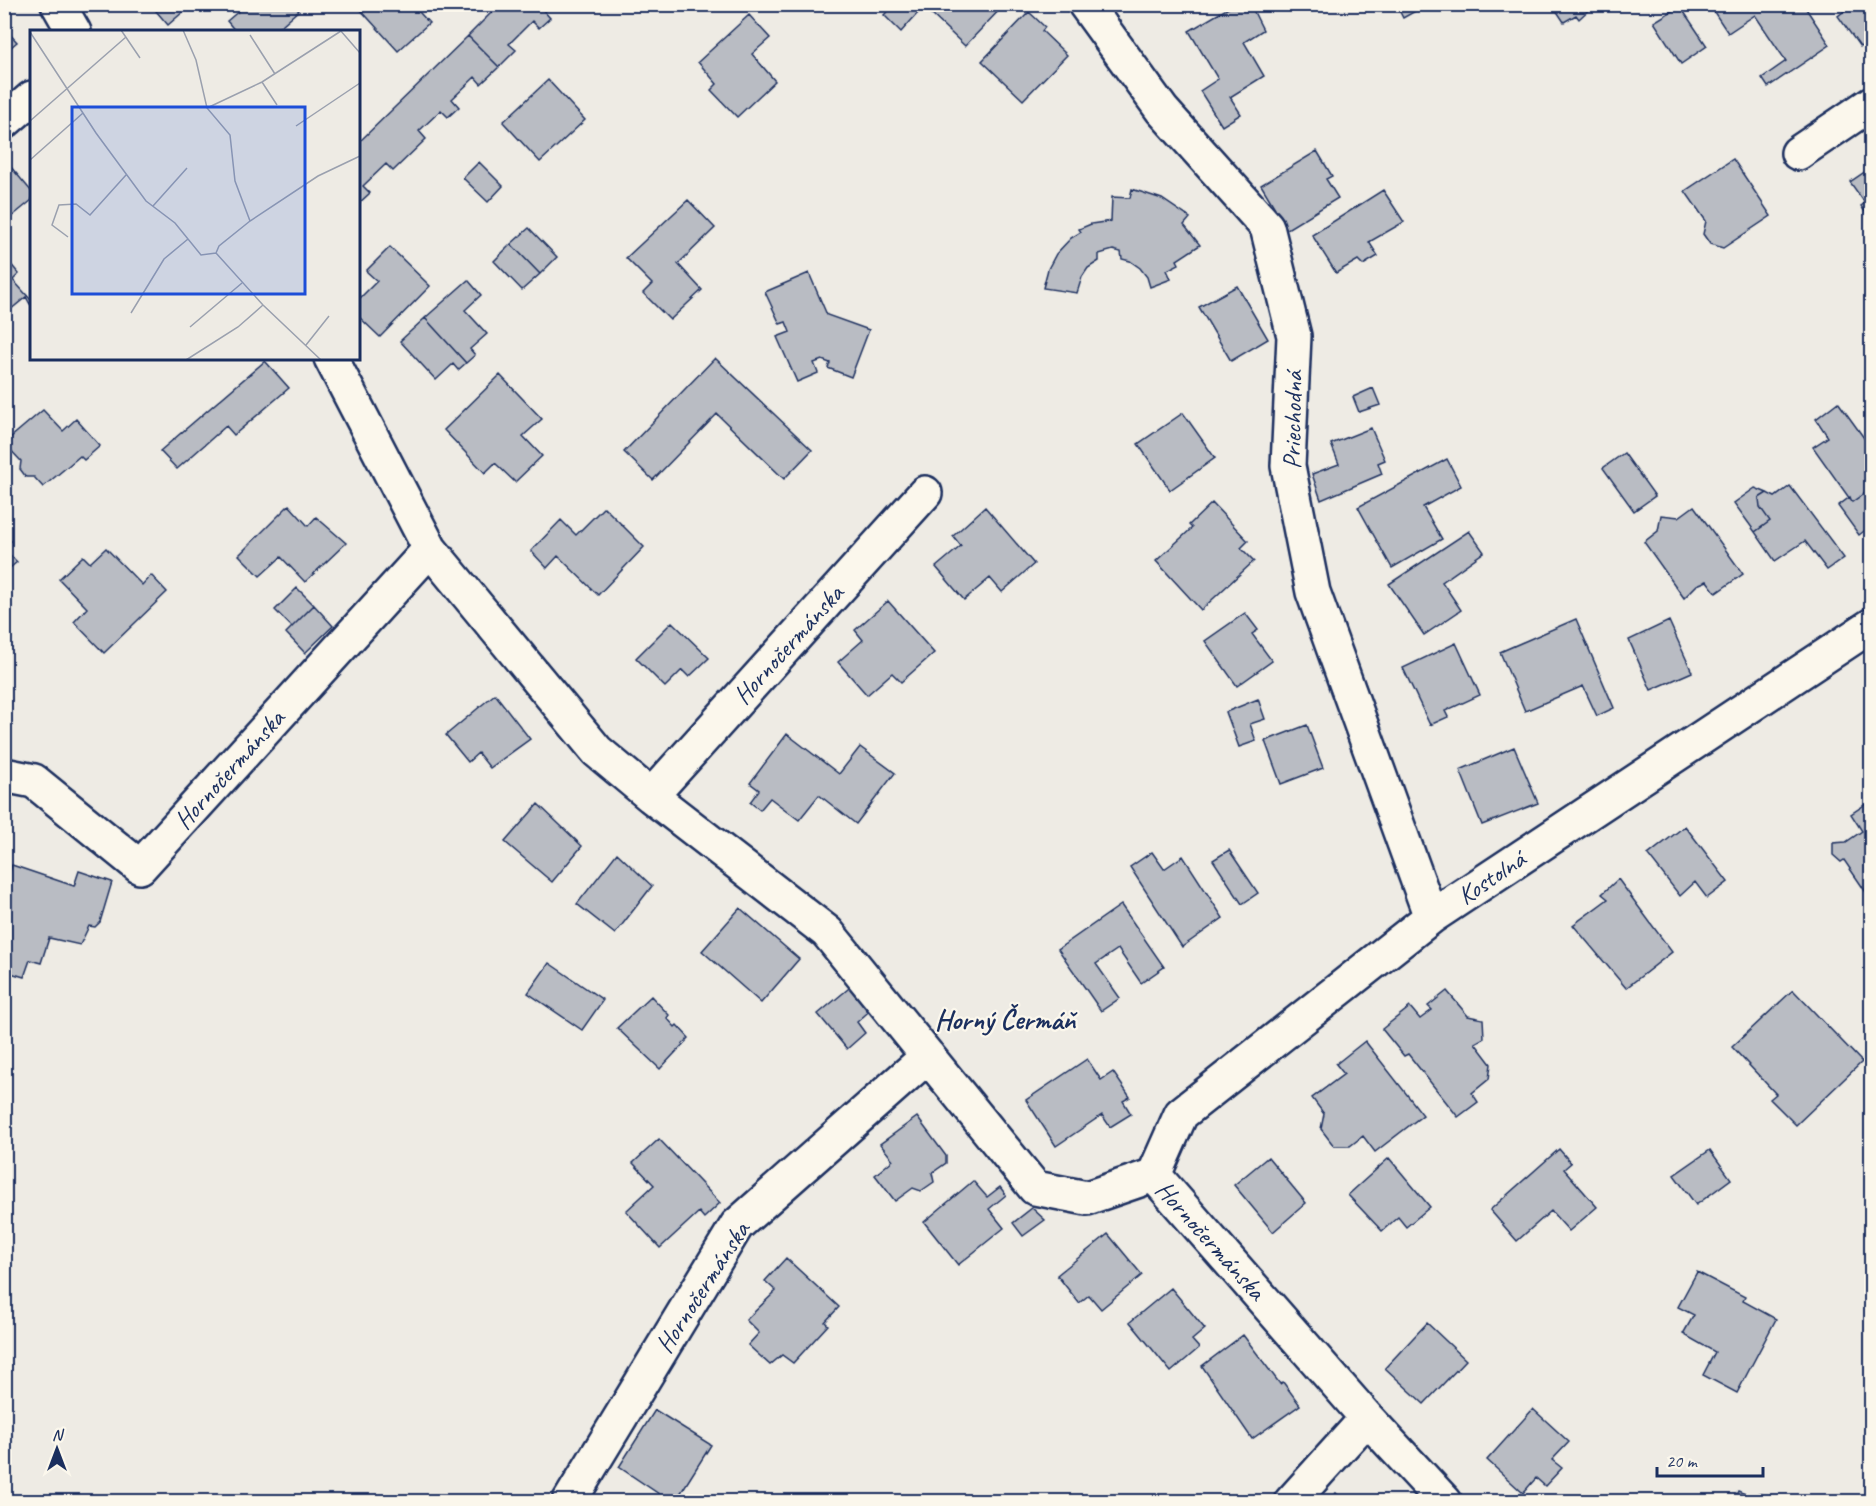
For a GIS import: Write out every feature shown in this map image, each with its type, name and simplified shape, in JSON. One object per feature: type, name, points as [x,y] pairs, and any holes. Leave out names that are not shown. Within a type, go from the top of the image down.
[{"type":"street","points":[[58,4],[73,30]]},
{"type":"street","name":"Priechodná","points":[[1086,5],[1162,110],[1266,227],[1294,336],[1288,466],[1313,592],[1431,916]]},
{"type":"street","points":[[4,122],[30,100]]},
{"type":"street","points":[[1797,153],[1872,103]]},
{"type":"street","name":"Hornočermánska","points":[[332,360],[430,549],[597,751],[827,933],[1035,1188],[1087,1198],[1154,1174],[1367,1418],[1445,1502]]},
{"type":"street","name":"Hornočermánska","points":[[651,796],[925,493]]},
{"type":"street","name":"Hornočermánska","points":[[4,775],[34,781],[140,867],[430,549]]},
{"type":"street","name":"Kostolná","points":[[1154,1174],[1181,1114],[1431,916],[1872,625]]},
{"type":"street","name":"Hornočermánska","points":[[569,1502],[737,1225],[928,1056]]},
{"type":"street","points":[[1291,1502],[1367,1418]]},
{"type":"building","points":[[150,4],[192,4],[168,25]]},
{"type":"building","points":[[247,4],[294,4],[299,10],[276,30],[234,30],[227,21]]},
{"type":"building","points":[[361,4],[412,4],[429,23],[398,51],[358,7]]},
{"type":"building","points":[[500,4],[549,4],[543,10],[550,18],[539,28],[532,21],[509,44],[516,50],[499,67],[468,36]]},
{"type":"building","points":[[894,4],[926,4],[901,32],[884,15]]},
{"type":"building","points":[[935,4],[1005,4],[965,46],[930,13],[937,7]]},
{"type":"building","points":[[1235,4],[1250,4],[1263,30],[1244,42],[1264,76],[1230,97],[1241,114],[1222,126],[1200,91],[1218,79],[1189,31]]},
{"type":"building","points":[[1396,4],[1428,4],[1403,18]]},
{"type":"building","points":[[1552,4],[1595,4],[1579,19],[1576,15],[1564,22]]},
{"type":"building","points":[[1719,4],[1803,4],[1830,45],[1768,87],[1762,78],[1786,61],[1755,15],[1728,33],[1712,9]]},
{"type":"building","points":[[1853,4],[1872,4],[1872,39],[1860,47],[1838,16]]},
{"type":"building","points":[[1680,6],[1707,46],[1681,64],[1654,22]]},
{"type":"building","points":[[1029,12],[1045,27],[1042,31],[1067,55],[1023,100],[982,61]]},
{"type":"building","points":[[749,15],[770,38],[752,54],[775,81],[737,117],[711,90],[717,84],[698,62]]},
{"type":"building","points":[[4,28],[17,42],[4,53]]},
{"type":"building","points":[[468,36],[499,67],[481,84],[475,77],[452,99],[459,107],[448,117],[441,110],[419,131],[426,139],[393,171],[386,164],[363,186],[370,193],[360,202],[360,141]]},
{"type":"building","points":[[548,80],[585,120],[540,162],[503,122]]},
{"type":"building","points":[[1317,151],[1332,176],[1326,179],[1338,198],[1284,231],[1272,209],[1275,208],[1261,185]]},
{"type":"building","points":[[1733,159],[1771,216],[1723,248],[1710,244],[1703,234],[1706,221],[1685,191]]},
{"type":"building","points":[[479,162],[503,186],[488,202],[463,178]]},
{"type":"building","points":[[10,166],[30,190],[30,202],[4,223],[4,170]]},
{"type":"building","points":[[1872,167],[1872,222],[1861,206],[1865,203],[1850,182]]},
{"type":"building","points":[[1132,189],[1162,199],[1190,218],[1184,225],[1200,245],[1177,260],[1179,264],[1167,270],[1171,279],[1150,287],[1147,277],[1140,268],[1122,259],[1121,252],[1113,250],[1099,254],[1099,261],[1088,268],[1082,277],[1077,293],[1043,288],[1048,269],[1056,254],[1071,238],[1081,232],[1079,229],[1091,224],[1111,221],[1112,197],[1130,198]]},
{"type":"building","points":[[1383,190],[1404,222],[1369,242],[1378,256],[1363,265],[1358,260],[1336,273],[1312,235]]},
{"type":"building","points":[[688,200],[715,228],[678,264],[702,290],[670,320],[643,293],[652,284],[626,258]]},
{"type":"building","points":[[529,228],[557,257],[540,274],[511,244]]},
{"type":"building","points":[[511,244],[540,274],[522,290],[494,261]]},
{"type":"building","points":[[390,247],[430,286],[380,337],[360,318],[360,298],[377,281],[366,271]]},
{"type":"building","points":[[4,256],[19,274],[13,280],[30,299],[30,304],[26,297],[4,315]]},
{"type":"building","points":[[809,273],[827,315],[869,330],[851,377],[828,368],[830,363],[822,360],[814,363],[818,373],[797,382],[777,337],[790,332],[786,322],[780,324],[765,292]]},
{"type":"building","points":[[468,280],[481,295],[465,310],[487,334],[470,349],[475,355],[466,363],[425,318]]},
{"type":"building","points":[[1237,286],[1268,339],[1231,361],[1199,307]]},
{"type":"building","points":[[425,318],[466,363],[458,370],[453,364],[436,380],[400,341]]},
{"type":"building","points":[[715,358],[812,450],[784,479],[717,414],[653,480],[624,452]]},
{"type":"building","points":[[265,361],[289,388],[234,435],[226,426],[177,469],[160,451]]},
{"type":"building","points":[[500,375],[542,419],[523,436],[542,456],[515,482],[495,463],[485,473],[444,430]]},
{"type":"building","points":[[1373,388],[1380,405],[1359,412],[1353,397]]},
{"type":"building","points":[[1838,402],[1872,449],[1872,488],[1852,502],[1813,447],[1828,437],[1816,419]]},
{"type":"building","points":[[43,410],[63,431],[76,419],[100,446],[84,460],[80,456],[43,487],[34,477],[26,477],[20,469],[21,461],[4,443]]},
{"type":"building","points":[[1183,413],[1215,458],[1170,490],[1138,444]]},
{"type":"building","points":[[1371,428],[1385,460],[1378,463],[1382,474],[1321,500],[1312,474],[1339,464],[1331,444]]},
{"type":"building","points":[[1624,453],[1655,496],[1634,511],[1603,468]]},
{"type":"building","points":[[1447,459],[1461,486],[1423,507],[1442,539],[1392,568],[1358,507]]},
{"type":"building","points":[[1790,486],[1844,558],[1827,570],[1805,541],[1775,561],[1755,532],[1770,521],[1760,507],[1759,498],[1767,493],[1775,497]]},
{"type":"building","points":[[1755,488],[1767,493],[1759,498],[1760,507],[1770,521],[1755,532],[1734,503]]},
{"type":"building","points":[[1869,490],[1872,493],[1872,525],[1859,535],[1838,506],[1850,497],[1852,502]]},
{"type":"building","points":[[1212,503],[1248,541],[1241,548],[1254,561],[1201,610],[1156,561],[1192,528],[1189,525]]},
{"type":"building","points":[[289,505],[308,526],[316,517],[346,543],[305,582],[281,557],[260,576],[239,555]]},
{"type":"building","points":[[1694,506],[1743,574],[1716,593],[1707,581],[1697,585],[1684,598],[1644,542],[1658,531],[1661,515],[1679,517]]},
{"type":"building","points":[[604,507],[644,547],[598,595],[558,556],[547,568],[531,551],[561,520],[576,535]]},
{"type":"building","points":[[985,507],[1034,564],[1002,592],[990,578],[964,600],[936,567],[961,546],[953,536]]},
{"type":"building","points":[[1469,531],[1484,552],[1442,582],[1461,610],[1424,635],[1389,584]]},
{"type":"building","points":[[4,534],[11,541],[4,548]]},
{"type":"building","points":[[106,548],[142,585],[151,575],[167,592],[104,653],[74,622],[87,608],[59,579],[83,556],[90,563]]},
{"type":"building","points":[[4,549],[17,562],[4,573]]},
{"type":"building","points":[[297,588],[314,605],[292,627],[275,610]]},
{"type":"building","points":[[888,601],[934,653],[901,682],[892,673],[867,695],[838,662],[863,640],[855,630]]},
{"type":"building","points":[[314,605],[333,626],[305,653],[286,633]]},
{"type":"building","points":[[1245,613],[1258,630],[1252,634],[1272,661],[1237,686],[1205,641]]},
{"type":"building","points":[[1576,619],[1614,708],[1597,716],[1583,686],[1525,711],[1500,652]]},
{"type":"building","points":[[1669,621],[1692,672],[1651,690],[1629,640]]},
{"type":"building","points":[[672,622],[709,658],[689,677],[682,670],[665,687],[636,658]]},
{"type":"building","points":[[1456,643],[1480,695],[1445,711],[1448,717],[1430,725],[1403,668]]},
{"type":"building","points":[[495,694],[530,739],[490,768],[478,753],[468,762],[446,735]]},
{"type":"building","points":[[1258,699],[1265,719],[1250,724],[1256,741],[1239,747],[1226,712]]},
{"type":"building","points":[[1307,725],[1323,768],[1281,784],[1265,741]]},
{"type":"building","points":[[787,734],[839,774],[860,747],[895,773],[856,824],[819,795],[799,820],[770,798],[760,810],[750,802],[759,790],[750,783]]},
{"type":"building","points":[[1514,747],[1538,803],[1482,825],[1460,770]]},
{"type":"building","points":[[1872,800],[1872,901],[1844,860],[1841,862],[1833,855],[1833,843],[1846,842],[1862,831],[1851,814]]},
{"type":"building","points":[[538,804],[582,846],[552,882],[505,842]]},
{"type":"building","points":[[1685,826],[1728,882],[1707,898],[1695,882],[1680,896],[1648,855]]},
{"type":"building","points":[[1229,850],[1258,893],[1242,904],[1213,860]]},
{"type":"building","points":[[1152,852],[1164,869],[1183,856],[1223,918],[1182,947],[1130,867]]},
{"type":"building","points":[[617,853],[652,886],[615,934],[577,904]]},
{"type":"building","points":[[12,865],[74,886],[79,871],[112,882],[100,922],[95,927],[89,926],[80,945],[49,938],[41,963],[30,960],[24,977],[4,971],[4,877],[8,878]]},
{"type":"building","points":[[1618,879],[1672,952],[1626,988],[1573,925],[1608,899],[1602,894]]},
{"type":"building","points":[[1121,905],[1164,967],[1141,983],[1118,949],[1096,964],[1120,998],[1101,1011],[1058,949]]},
{"type":"building","points":[[740,908],[799,959],[761,1003],[702,951]]},
{"type":"building","points":[[549,963],[603,1000],[582,1030],[528,993]]},
{"type":"building","points":[[854,984],[874,1007],[857,1022],[865,1033],[847,1049],[818,1014]]},
{"type":"building","points":[[1793,990],[1862,1062],[1796,1125],[1770,1099],[1776,1094],[1732,1047]]},
{"type":"building","points":[[1447,991],[1468,1016],[1483,1019],[1484,1038],[1475,1043],[1491,1064],[1489,1079],[1472,1093],[1478,1102],[1458,1117],[1408,1054],[1404,1056],[1382,1029],[1410,1007],[1420,1019],[1432,1010],[1428,1006]]},
{"type":"building","points":[[651,996],[669,1015],[667,1018],[675,1027],[677,1025],[689,1038],[660,1069],[617,1028]]},
{"type":"building","points":[[1365,1041],[1423,1115],[1375,1152],[1363,1136],[1350,1146],[1334,1146],[1321,1129],[1324,1114],[1312,1098],[1344,1074],[1336,1064]]},
{"type":"building","points":[[1087,1059],[1101,1080],[1113,1072],[1130,1097],[1123,1101],[1131,1114],[1110,1127],[1102,1115],[1056,1146],[1026,1100]]},
{"type":"building","points":[[917,1117],[946,1156],[946,1163],[932,1173],[934,1182],[921,1191],[913,1188],[895,1201],[875,1175],[893,1160],[880,1144]]},
{"type":"building","points":[[659,1139],[720,1203],[704,1218],[699,1212],[660,1248],[626,1211],[654,1185],[633,1163]]},
{"type":"building","points":[[1559,1149],[1571,1163],[1564,1169],[1597,1207],[1569,1231],[1551,1211],[1517,1241],[1490,1210]]},
{"type":"building","points":[[1710,1150],[1731,1179],[1696,1205],[1674,1175]]},
{"type":"building","points":[[1268,1157],[1306,1203],[1273,1232],[1234,1185]]},
{"type":"building","points":[[1389,1158],[1430,1207],[1406,1227],[1398,1217],[1382,1231],[1348,1195]]},
{"type":"building","points":[[973,1181],[987,1197],[1000,1187],[1006,1195],[989,1209],[1004,1228],[958,1265],[924,1222]]},
{"type":"building","points":[[1032,1208],[1045,1220],[1023,1236],[1013,1223]]},
{"type":"building","points":[[1108,1234],[1142,1275],[1101,1309],[1089,1295],[1079,1303],[1057,1275]]},
{"type":"building","points":[[786,1258],[839,1307],[825,1322],[828,1325],[793,1363],[782,1355],[770,1365],[748,1345],[759,1333],[746,1320],[776,1291],[765,1281]]},
{"type":"building","points":[[1697,1272],[1745,1297],[1743,1301],[1776,1319],[1737,1393],[1703,1375],[1715,1352],[1683,1334],[1694,1315],[1678,1307]]},
{"type":"building","points":[[1171,1288],[1205,1329],[1192,1340],[1199,1348],[1171,1372],[1130,1322]]},
{"type":"building","points":[[1427,1323],[1466,1360],[1424,1404],[1385,1368]]},
{"type":"building","points":[[1243,1335],[1280,1384],[1283,1382],[1300,1405],[1252,1439],[1202,1366]]},
{"type":"building","points":[[1533,1409],[1569,1442],[1552,1460],[1562,1468],[1545,1486],[1536,1478],[1523,1493],[1487,1460]]},
{"type":"building","points":[[655,1410],[711,1445],[675,1502],[671,1502],[619,1467]]},
{"type":"building","points":[[1738,1491],[1750,1496],[1759,1493],[1768,1499],[1768,1502],[1733,1502]]},
{"type":"building","points":[[1336,1493],[1345,1502],[1329,1502]]},
{"type":"district","name":"Horný Čermáň","points":[[1005,1019]]}]
